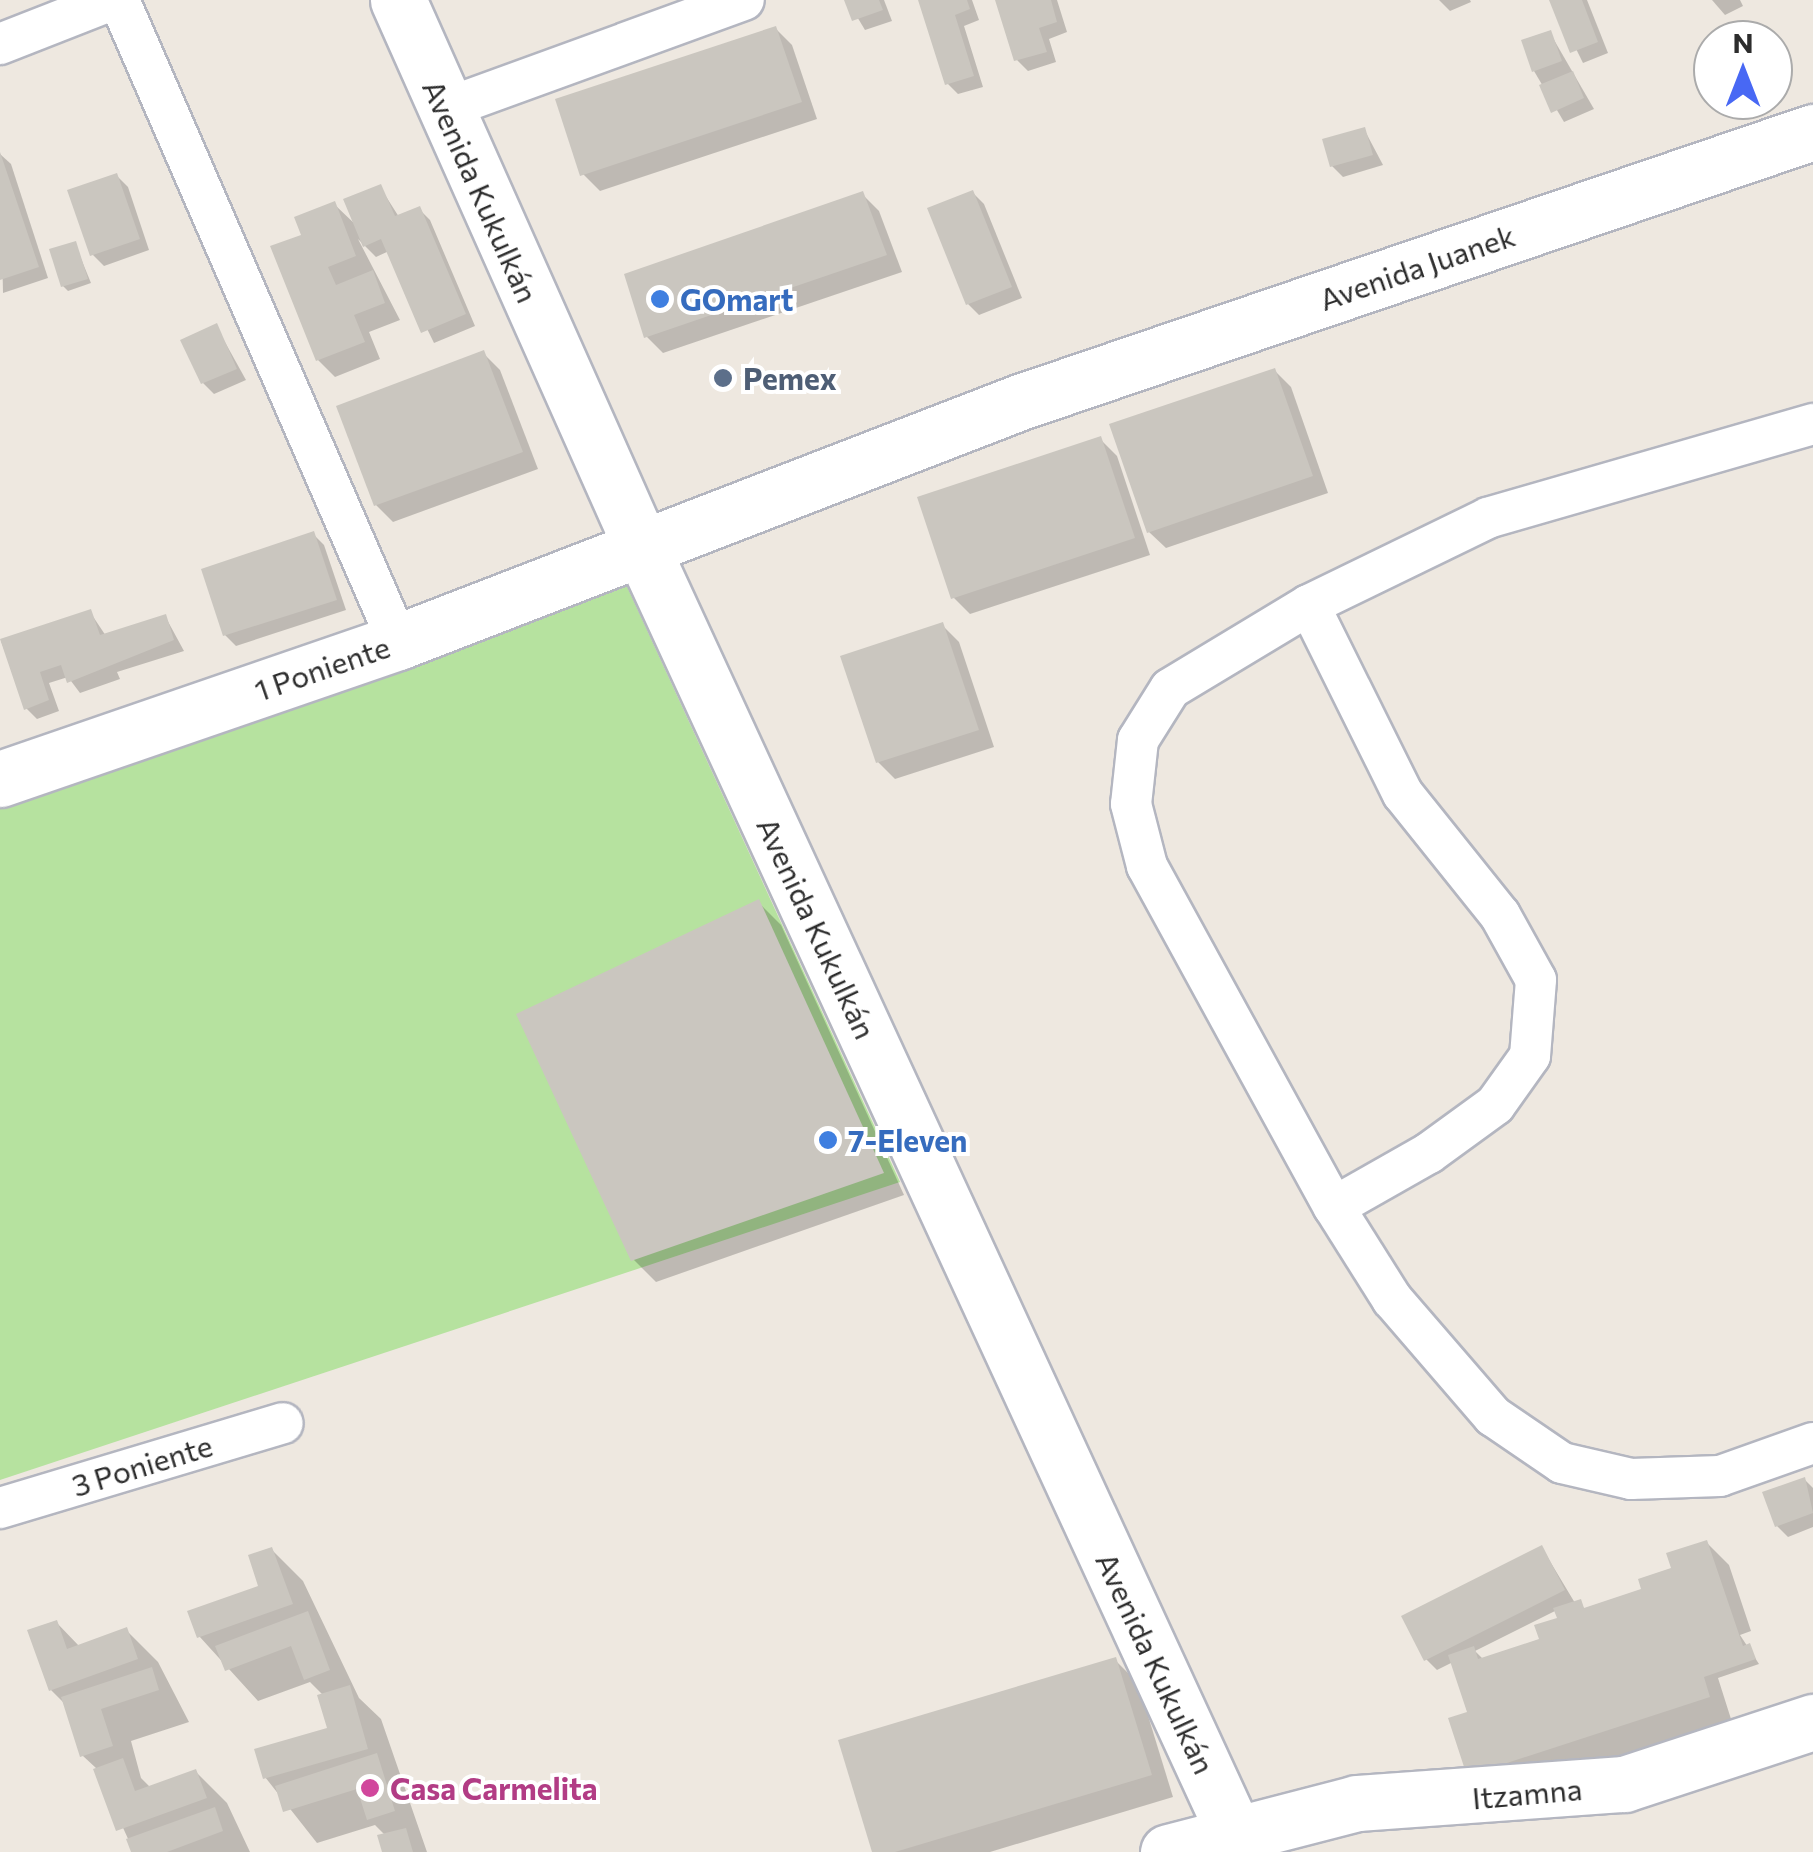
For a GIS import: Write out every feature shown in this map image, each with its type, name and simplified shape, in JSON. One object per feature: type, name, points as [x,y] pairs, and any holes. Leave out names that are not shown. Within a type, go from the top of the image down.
[{"type":"street","points":[[0,44],[116,0],[398,642]]},
{"type":"street","name":"Avenida Kukulkán","points":[[398,0],[641,546],[1238,1842]]},
{"type":"street","points":[[444,109],[744,0]]},
{"type":"street","name":"Avenida Juanek","points":[[641,546],[1020,402],[1813,132]]},
{"type":"street","points":[[1813,424],[1488,518],[1309,605],[1170,689],[1138,740],[1132,804],[1147,866],[1334,1207],[1392,1300],[1493,1416],[1562,1464],[1632,1480],[1720,1476],[1813,1443]]},
{"type":"street","name":"1 Poniente","points":[[5,767],[398,642],[641,546]]},
{"type":"street","points":[[1309,605],[1402,794],[1500,915],[1536,980],[1530,1056],[1494,1105],[1429,1153],[1334,1207]]},
{"type":"street","name":"3 Poniente","points":[[0,1508],[284,1423]]},
{"type":"street","name":"Itzamna","points":[[1168,1852],[1238,1842],[1357,1803],[1624,1784],[1813,1722]]},
{"type":"green space","points":[[625,582],[900,1182],[0,1480],[0,793]]},
{"type":"building","points":[[844,0],[879,0],[883,10],[852,21]]},
{"type":"building","points":[[918,0],[967,0],[970,9],[955,15],[974,76],[945,85]]},
{"type":"building","points":[[995,0],[1051,0],[1057,22],[1039,28],[1047,52],[1014,61]]},
{"type":"building","points":[[1549,0],[1582,0],[1598,42],[1570,53]]},
{"type":"building","points":[[776,26],[802,102],[580,176],[555,99]]},
{"type":"building","points":[[1551,30],[1562,61],[1532,72],[1521,40]]},
{"type":"building","points":[[1573,71],[1584,98],[1551,113],[1539,85]]},
{"type":"building","points":[[1365,127],[1373,155],[1330,167],[1322,139]]},
{"type":"building","points":[[0,152],[39,267],[0,280]]},
{"type":"building","points":[[117,173],[140,239],[90,256],[67,190]]},
{"type":"building","points":[[381,184],[395,216],[420,206],[466,314],[421,333],[381,239],[363,247],[343,199]]},
{"type":"building","points":[[973,190],[1012,287],[966,305],[927,208]]},
{"type":"building","points":[[863,191],[887,255],[644,338],[624,274]]},
{"type":"building","points":[[335,201],[356,256],[328,267],[336,285],[373,270],[385,303],[354,315],[365,342],[316,361],[270,246],[301,235],[294,217]]},
{"type":"building","points":[[76,241],[88,279],[61,287],[49,249]]},
{"type":"building","points":[[217,323],[237,369],[201,384],[180,340]]},
{"type":"building","points":[[484,350],[523,452],[374,506],[336,406]]},
{"type":"building","points":[[1275,368],[1313,476],[1147,533],[1109,424]]},
{"type":"building","points":[[1101,436],[1135,538],[951,599],[917,497]]},
{"type":"building","points":[[314,531],[337,600],[223,636],[201,569]]},
{"type":"building","points":[[91,609],[100,635],[166,614],[174,640],[67,683],[61,665],[40,672],[49,700],[24,710],[0,639]]},
{"type":"building","points":[[943,622],[979,730],[876,763],[840,656]]},
{"type":"building","points":[[759,899],[884,1173],[631,1261],[516,1014]]},
{"type":"building","points":[[1805,1477],[1813,1513],[1775,1527],[1762,1492]]},
{"type":"building","points":[[1707,1540],[1743,1646],[1750,1643],[1756,1659],[1704,1677],[1710,1697],[1467,1776],[1448,1718],[1467,1712],[1448,1655],[1474,1646],[1478,1659],[1539,1639],[1534,1625],[1557,1618],[1553,1608],[1581,1599],[1584,1608],[1641,1589],[1638,1579],[1671,1568],[1666,1553]]},
{"type":"building","points":[[1542,1545],[1565,1590],[1424,1661],[1401,1616]]},
{"type":"building","points":[[272,1547],[293,1604],[197,1638],[187,1611],[258,1586],[248,1555]]},
{"type":"building","points":[[308,1611],[330,1670],[304,1680],[291,1646],[225,1671],[215,1646]]},
{"type":"building","points":[[57,1620],[67,1649],[127,1627],[138,1659],[49,1691],[27,1630]]},
{"type":"building","points":[[1116,1657],[1152,1775],[895,1852],[872,1852],[838,1740]]},
{"type":"building","points":[[152,1667],[159,1690],[101,1709],[113,1746],[80,1757],[61,1697]]},
{"type":"building","points":[[350,1685],[368,1749],[263,1779],[254,1749],[327,1728],[317,1695]]},
{"type":"building","points":[[377,1753],[395,1811],[367,1820],[357,1789],[283,1812],[275,1786]]},
{"type":"building","points":[[123,1758],[135,1791],[196,1769],[207,1798],[116,1831],[93,1769]]},
{"type":"building","points":[[215,1807],[223,1831],[167,1852],[131,1852],[126,1839]]},
{"type":"building","points":[[406,1828],[413,1852],[382,1852],[377,1835]]},
{"type":"place","name":"GOmart","points":[[660,299]]},
{"type":"place","name":"Pemex","points":[[723,378]]},
{"type":"place","name":"7-Eleven","points":[[828,1140]]},
{"type":"place","name":"Casa Carmelita","points":[[370,1788]]}]
